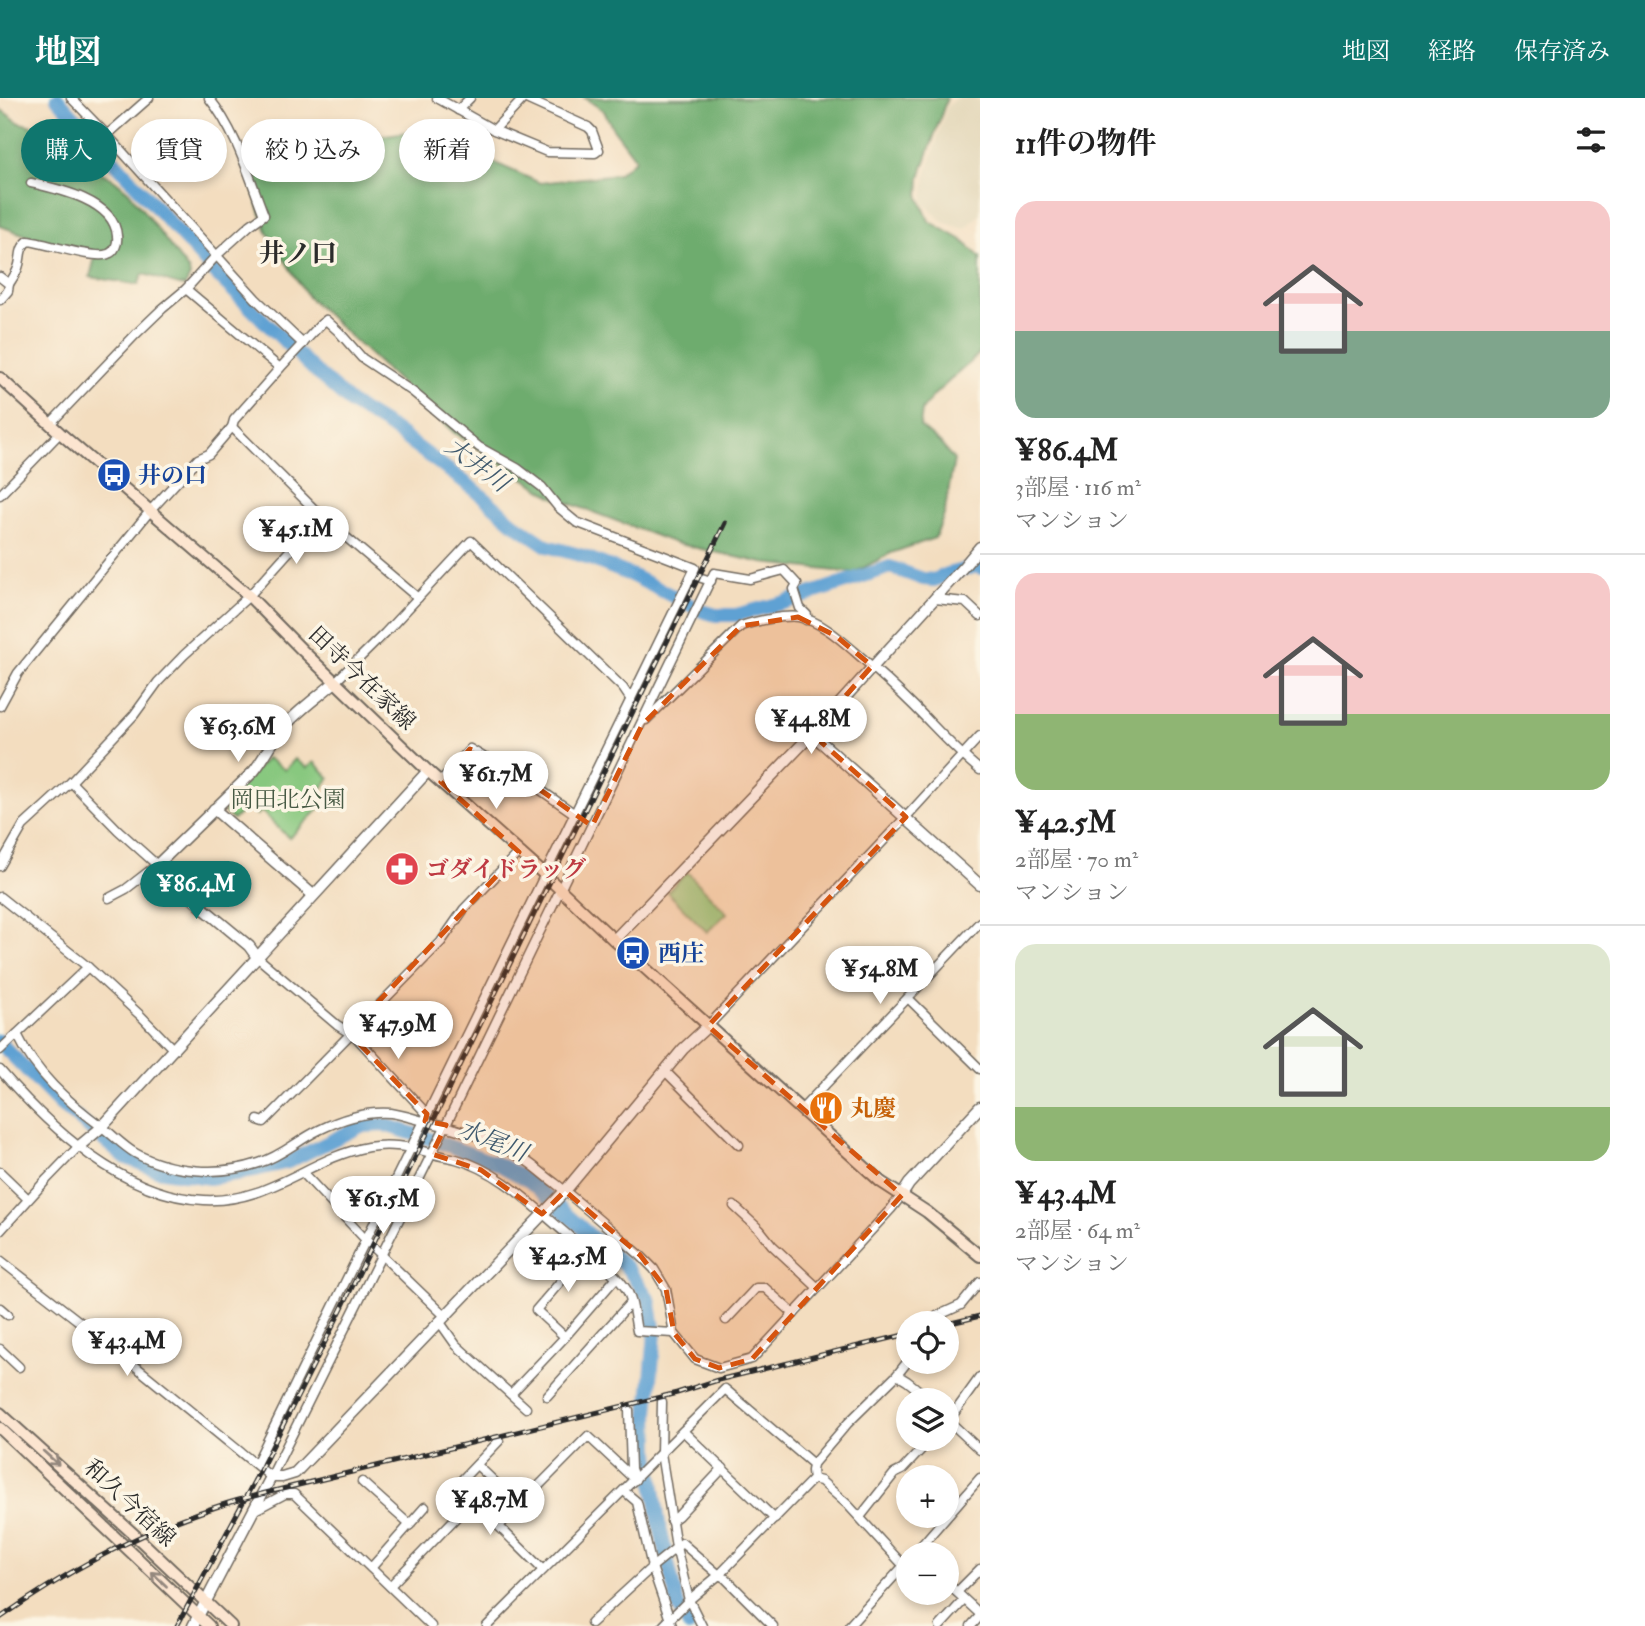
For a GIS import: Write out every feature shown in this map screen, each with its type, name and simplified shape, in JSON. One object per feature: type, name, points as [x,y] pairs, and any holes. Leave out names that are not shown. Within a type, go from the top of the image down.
[{"type":"main road","name":"田寺今在家線","points":[[0,378],[249,596],[428,771],[881,1182],[927,1212],[980,1256]]},
{"type":"main road","name":"和久今宿線","points":[[0,1413],[231,1626]]},
{"type":"main road","name":"和久今宿線","points":[[0,1428],[196,1621],[209,1626]]},
{"type":"street","points":[[71,98],[91,119]]},
{"type":"street","points":[[117,126],[149,98]]},
{"type":"street","points":[[50,424],[136,334],[186,289],[216,256],[264,215],[237,145],[209,98]]},
{"type":"street","points":[[438,98],[474,119]]},
{"type":"street","points":[[458,110],[470,98]]},
{"type":"street","points":[[495,129],[524,98],[588,127],[599,150],[595,153],[547,152],[495,130]]},
{"type":"street","points":[[117,146],[256,299],[303,344]]},
{"type":"street","points":[[0,300],[20,265],[23,245],[29,241],[105,255],[114,250],[117,242],[114,225],[99,205],[32,183]]},
{"type":"street","points":[[0,278],[9,284]]},
{"type":"street","points":[[186,289],[280,368]]},
{"type":"street","points":[[0,706],[4,690],[150,511],[198,459],[209,454],[232,427],[234,420],[327,320],[362,358],[413,392],[479,447],[517,468],[542,487],[558,507],[576,522],[695,568],[256,1464]]},
{"type":"street","points":[[232,427],[321,516],[418,598]]},
{"type":"street","points":[[0,495],[60,433]]},
{"type":"street","points":[[0,866],[23,826],[71,782],[134,715],[158,682],[249,596],[321,516]]},
{"type":"street","points":[[109,898],[126,889],[157,865],[254,771],[284,726],[335,682],[471,541],[623,688],[631,700]]},
{"type":"street","points":[[614,940],[812,733],[980,547]]},
{"type":"street","points":[[196,1621],[255,1510],[432,1154],[710,581],[715,573],[750,579],[784,570],[797,584],[794,589],[800,608],[807,615],[806,620]]},
{"type":"street","points":[[692,575],[710,581]]},
{"type":"street","points":[[935,598],[965,603],[980,616]]},
{"type":"street","points":[[642,725],[741,626],[756,621],[798,617],[813,622],[836,636],[872,666],[962,756],[980,770]]},
{"type":"street","points":[[812,733],[980,885]]},
{"type":"street","points":[[0,1260],[271,1477],[282,1477],[295,1472],[565,1191],[683,1049],[708,1026],[980,736]]},
{"type":"street","points":[[441,782],[470,749],[485,758],[496,759],[575,814]]},
{"type":"street","points":[[0,1231],[174,1050],[428,771]]},
{"type":"street","points":[[71,782],[118,830],[249,946],[257,957],[337,1025],[356,1037],[426,1118]]},
{"type":"street","points":[[214,809],[313,895]]},
{"type":"street","points":[[258,1120],[264,1122],[441,942],[464,909],[519,852]]},
{"type":"street","points":[[0,897],[88,967],[174,1050]]},
{"type":"street","points":[[801,1110],[980,922]]},
{"type":"street","points":[[0,1050],[88,967]]},
{"type":"street","points":[[908,998],[980,1069]]},
{"type":"street","points":[[17,1034],[25,1052],[48,1081],[76,1109],[134,1152],[175,1168],[220,1170],[258,1164],[282,1153],[318,1130],[345,1119],[369,1114],[388,1113],[426,1118],[496,1144],[526,1161],[565,1191],[654,1269],[666,1289],[674,1333],[695,1359],[719,1368],[752,1359],[891,1209],[909,1184],[980,1107]]},
{"type":"street","points":[[0,1070],[26,1100],[78,1147],[119,1176],[183,1197],[204,1200],[251,1195],[336,1157],[369,1147],[411,1147],[457,1159],[511,1186],[625,1286],[637,1331],[674,1333]]},
{"type":"street","points":[[665,1071],[739,1145]]},
{"type":"street","points":[[0,1172],[28,1199]]},
{"type":"street","points":[[303,1173],[442,1318],[456,1345],[526,1408]]},
{"type":"street","points":[[734,1206],[818,1288]]},
{"type":"street","points":[[565,1337],[536,1310],[587,1251]]},
{"type":"street","points":[[511,1394],[616,1278]]},
{"type":"street","points":[[948,1311],[961,1305],[980,1282]]},
{"type":"street","points":[[726,1320],[756,1288],[765,1288],[794,1314]]},
{"type":"street","points":[[547,1396],[631,1303]]},
{"type":"street","points":[[0,1308],[8,1315]]},
{"type":"street","points":[[0,1349],[19,1367]]},
{"type":"street","points":[[813,1479],[813,1464],[848,1423],[897,1375],[916,1388]]},
{"type":"street","points":[[959,1404],[980,1377]]},
{"type":"street","points":[[487,1626],[725,1389],[813,1464]]},
{"type":"street","points":[[663,1402],[661,1453],[671,1521],[689,1600],[702,1626]]},
{"type":"street","points":[[629,1410],[631,1469],[635,1480]]},
{"type":"street","points":[[683,1431],[775,1519]]},
{"type":"street","points":[[959,1431],[980,1450]]},
{"type":"street","points":[[499,1526],[588,1436],[635,1480]]},
{"type":"street","points":[[499,1441],[457,1485],[543,1570]]},
{"type":"street","points":[[860,1517],[894,1474],[902,1470],[920,1451]]},
{"type":"street","points":[[477,1465],[519,1505]]},
{"type":"street","points":[[671,1521],[723,1468]]},
{"type":"street","points":[[924,1542],[980,1478]]},
{"type":"street","points":[[813,1479],[821,1482],[896,1553]]},
{"type":"street","points":[[668,1624],[689,1600],[719,1575],[813,1479]]},
{"type":"street","points":[[362,1482],[410,1525]]},
{"type":"street","points":[[624,1491],[637,1502],[668,1624]]},
{"type":"street","points":[[255,1510],[285,1494],[294,1494],[431,1626]]},
{"type":"street","points":[[390,1586],[473,1500]]},
{"type":"street","points":[[371,1568],[425,1507]]},
{"type":"street","points":[[591,1623],[682,1543],[725,1578],[773,1626]]},
{"type":"street","points":[[959,1590],[980,1569]]},
{"type":"street","points":[[849,1626],[896,1574]]},
{"type":"street","points":[[959,1594],[980,1615],[971,1626]]},
{"type":"street","points":[[940,1626],[964,1600]]},
{"type":"highlighted area","points":[[798,617],[836,636],[872,666],[812,734],[906,817],[708,1026],[902,1195],[752,1359],[719,1368],[695,1359],[674,1333],[666,1289],[640,1255],[565,1191],[542,1214],[481,1170],[432,1154],[446,1125],[425,1121],[427,1114],[349,1033],[519,852],[441,782],[470,749],[496,759],[592,826],[642,725],[741,626]]},
{"type":"shaded area","points":[[956,98],[980,101],[980,214],[967,227],[961,228],[943,222],[923,202],[926,176],[947,107]]},
{"type":"green space","points":[[585,98],[947,98],[920,177],[919,197],[929,221],[962,240],[980,257],[980,353],[934,395],[922,410],[920,426],[940,443],[954,460],[944,515],[935,538],[891,553],[854,573],[763,563],[675,543],[553,497],[454,433],[308,297],[267,232],[250,182],[385,182],[385,135],[399,133],[399,182],[495,182],[495,163],[540,183],[618,174],[636,159],[612,127],[604,111]]},
{"type":"green space","points":[[0,109],[21,123],[21,182],[117,182],[129,192],[189,271],[190,276],[185,286],[143,274],[138,285],[90,277],[96,253],[43,241],[0,226]]},
{"type":"green space","name":"岡田北公園","points":[[267,758],[285,770],[295,759],[307,768],[314,762],[330,778],[315,796],[324,805],[289,838],[261,811],[257,815],[248,806],[233,820],[225,813],[225,803]]},
{"type":"green space","points":[[687,872],[727,913],[707,932],[667,892]]},
{"type":"waterway","name":"大井川","points":[[57,98],[218,276],[314,370],[352,404],[390,427],[547,546],[583,556],[633,576],[702,611],[716,615],[736,615],[786,602],[890,567],[923,579],[934,580],[977,566],[980,568]]},
{"type":"waterway","name":"水尾川","points":[[0,1041],[60,1104],[124,1157],[157,1170],[209,1178],[242,1173],[288,1162],[361,1126],[385,1125],[498,1164],[529,1181],[627,1268],[649,1299],[655,1333],[648,1413],[649,1453],[659,1523],[678,1606],[689,1626]]},
{"type":"railway","points":[[177,1626],[336,1320],[725,523]]},
{"type":"railway","points":[[959,1321],[980,1316]]},
{"type":"railway","points":[[0,1618],[105,1554],[161,1527],[227,1503],[896,1337]]},
{"type":"place","name":"井の口","points":[[114,475]]},
{"type":"place","name":"ゴダイドラッグ","points":[[402,869]]},
{"type":"place","name":"西庄","points":[[633,953]]},
{"type":"place","name":"丸慶","points":[[826,1108]]},
{"type":"district","name":"井ノ口","points":[[298,254]]}]
